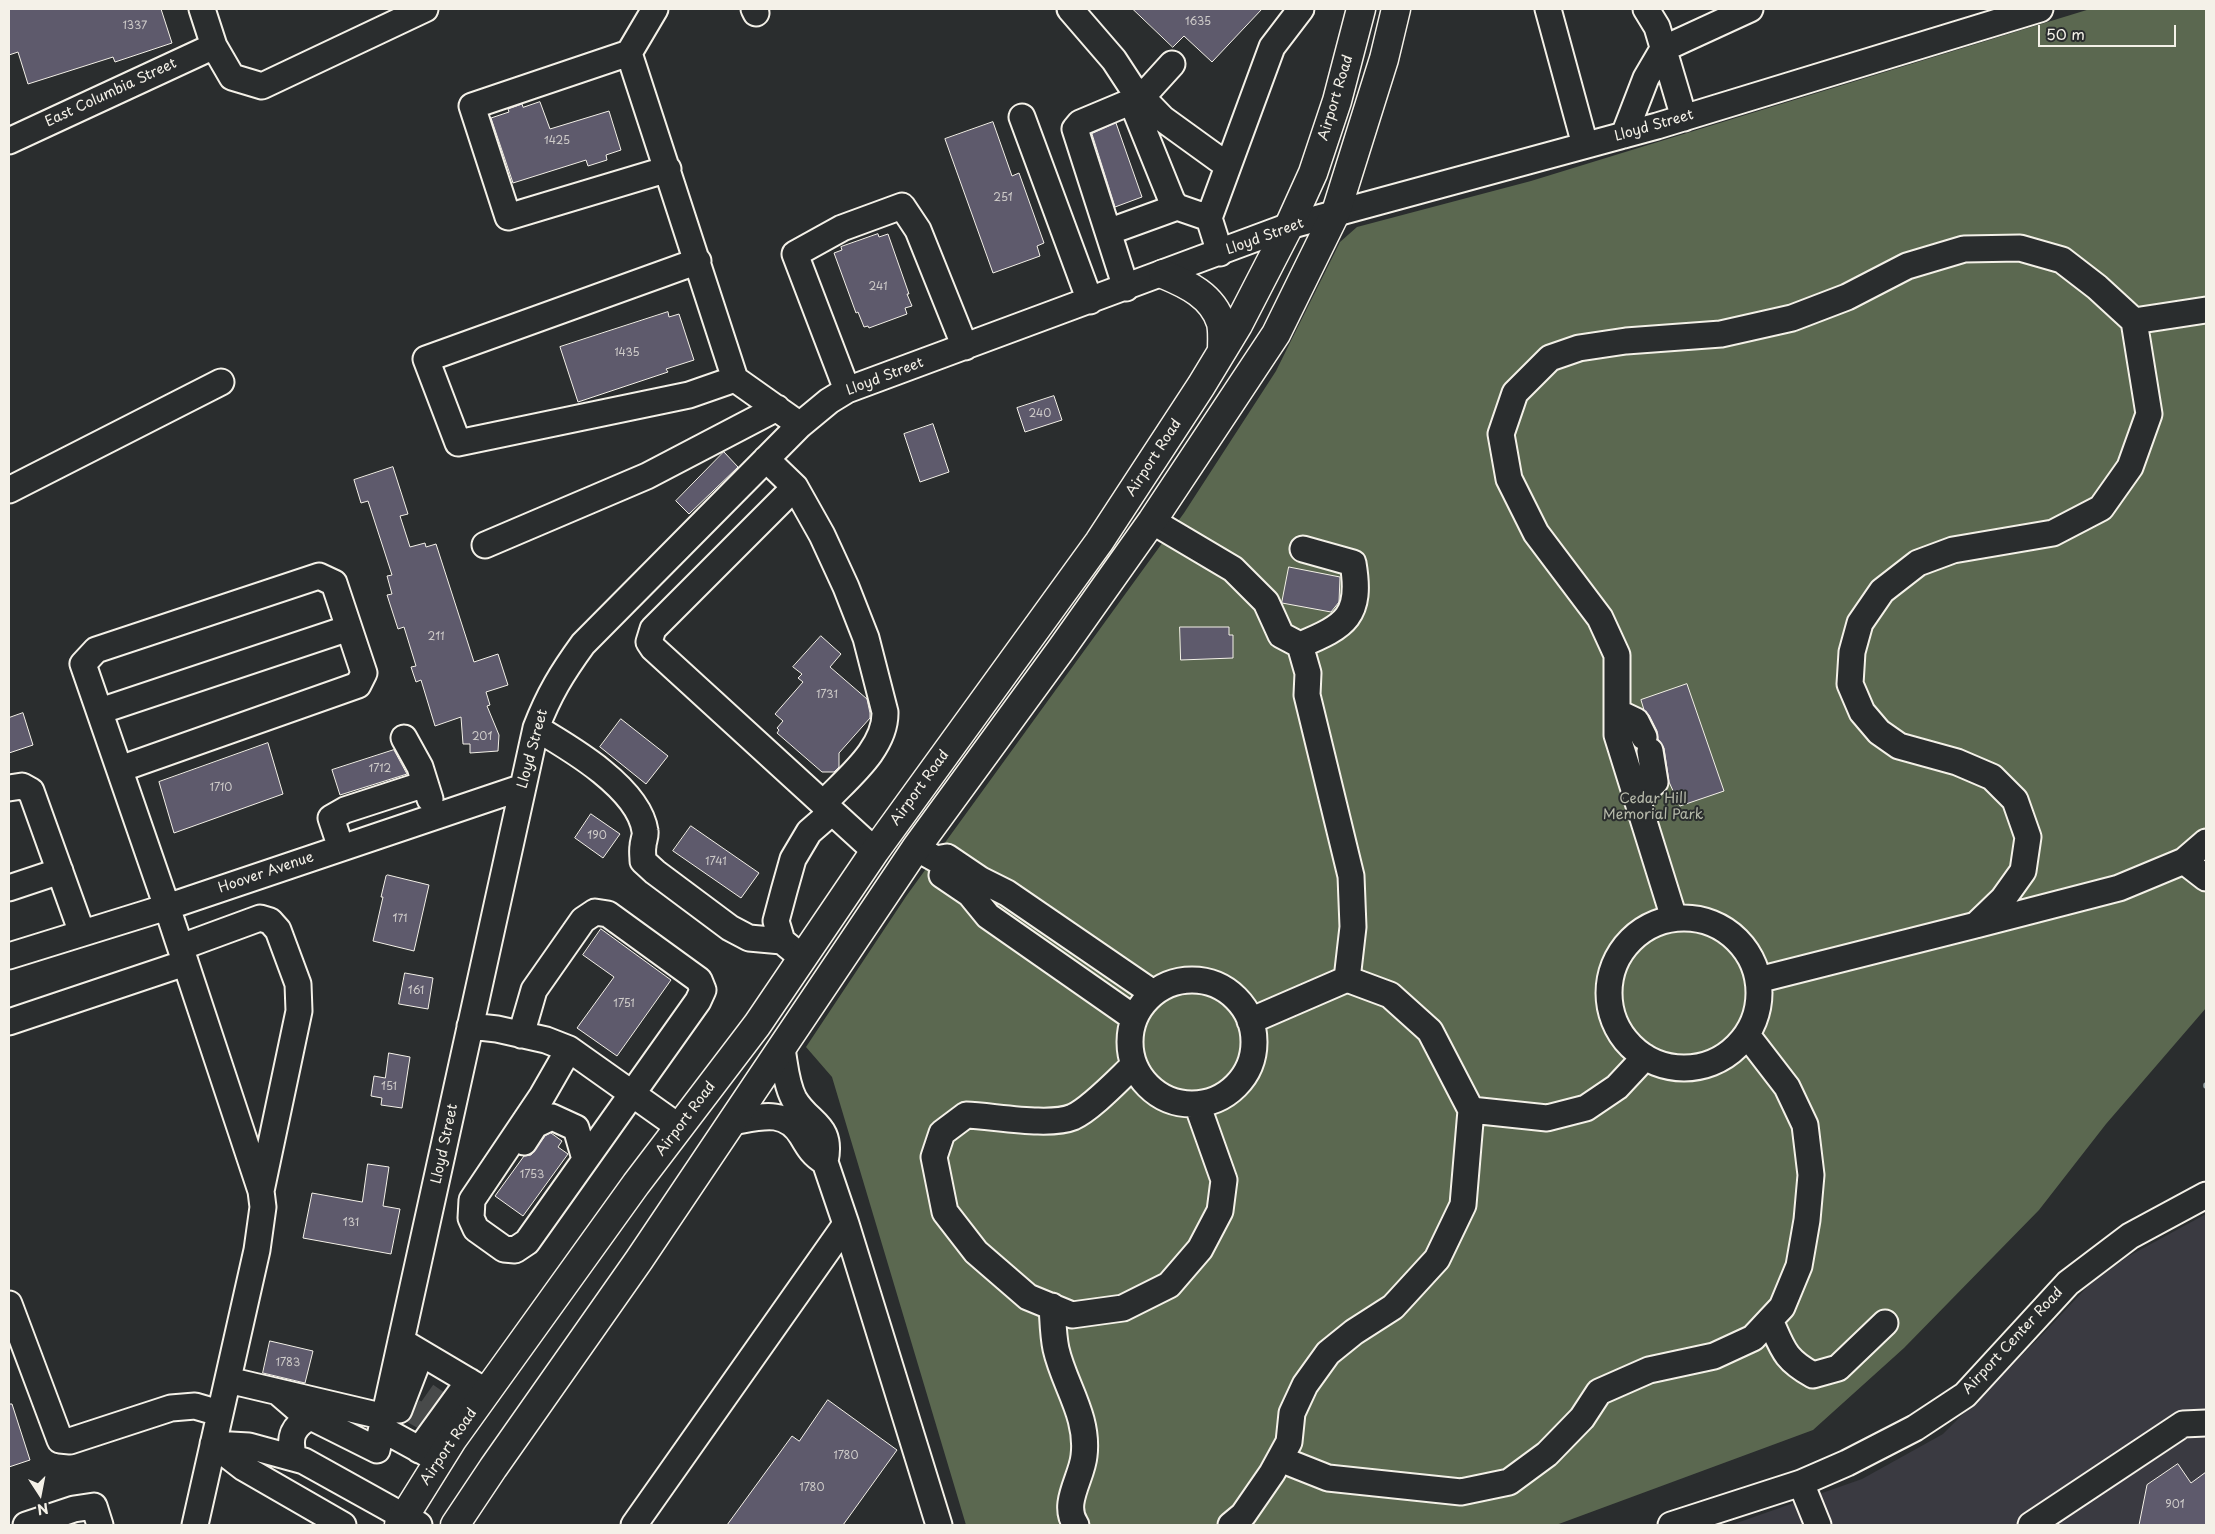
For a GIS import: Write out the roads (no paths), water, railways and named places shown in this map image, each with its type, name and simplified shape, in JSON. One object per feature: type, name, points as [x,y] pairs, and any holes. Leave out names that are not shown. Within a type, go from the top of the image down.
[{"type":"main road","name":"Airport Road","points":[[407,1523],[429,1455],[478,1386],[591,1246],[757,1025],[792,949],[875,851],[1098,542],[1198,392],[1289,226],[1313,173],[1337,101],[1361,9]]},
{"type":"main road","points":[[455,1525],[782,1049],[926,854],[1062,648],[1152,521],[1276,334],[1336,212],[1384,58],[1396,9]]},
{"type":"main road","points":[[1163,274],[1191,286],[1216,310],[1221,325],[1222,351]]},
{"type":"street","points":[[202,9],[214,46],[232,77],[262,86],[425,9]]},
{"type":"street","points":[[655,9],[629,53],[472,106],[508,217],[668,169]]},
{"type":"street","points":[[1070,9],[1114,60],[1131,86],[1172,201],[1176,207],[1209,218]]},
{"type":"street","points":[[1220,253],[1209,218],[1272,47],[1301,9]]},
{"type":"street","points":[[1548,9],[1585,146]]},
{"type":"street","points":[[1646,9],[1656,27],[1684,118]]},
{"type":"street","points":[[1624,135],[1646,78],[1663,49],[1750,9]]},
{"type":"street","name":"Lloyd Street","points":[[412,1416],[411,1347],[470,1026],[536,728],[558,679],[583,644],[800,425],[829,401],[847,390],[1289,226],[1684,118],[2040,9]]},
{"type":"street","name":"East Columbia Street","points":[[9,141],[214,46]]},
{"type":"street","points":[[629,53],[698,260],[735,379],[800,425]]},
{"type":"street","points":[[1126,288],[1075,129],[1080,123],[1137,100],[1172,64]]},
{"type":"street","points":[[1137,100],[1228,166]]},
{"type":"street","points":[[1022,117],[1090,301]]},
{"type":"street","points":[[847,390],[795,254],[842,228],[902,206],[918,230],[965,347]]},
{"type":"street","points":[[1108,232],[1176,207]]},
{"type":"street","points":[[1674,918],[1617,735],[1617,655],[1600,618],[1536,533],[1509,479],[1501,434],[1515,393],[1550,358],[1579,348],[1626,341],[1720,334],[1792,318],[1847,297],[1907,266],[1964,249],[2020,248],[2062,260],[2097,287],[2134,321],[2149,414],[2130,467],[2101,508],[2052,533],[1953,550],[1918,563],[1882,591],[1860,623],[1852,652],[1850,684],[1862,712],[1878,732],[1899,746],[1956,762],[1992,777],[2015,800],[2028,837],[2023,871],[2002,898],[1976,925]]},
{"type":"street","points":[[698,260],[426,359],[458,443],[689,395],[735,379]]},
{"type":"street","points":[[2134,321],[2206,310]]},
{"type":"street","points":[[9,490],[221,382]]},
{"type":"street","points":[[485,545],[647,476],[777,408]]},
{"type":"street","points":[[766,459],[795,488],[822,535],[854,604],[866,638],[885,712],[885,723],[872,752],[809,832],[793,859],[776,921],[792,949]]},
{"type":"street","points":[[795,488],[653,629],[650,642],[652,648],[686,680],[875,851]]},
{"type":"street","points":[[1152,521],[1233,569],[1266,602],[1280,635],[1300,645],[1308,673],[1307,695],[1351,876],[1353,927],[1347,979]]},
{"type":"street","points":[[1300,645],[1330,632],[1351,614],[1357,584],[1353,562],[1303,549]]},
{"type":"street","points":[[120,769],[358,685],[364,673],[334,583],[320,576],[96,650],[83,664],[167,906],[260,1191],[263,1207],[257,1250],[194,1525]]},
{"type":"street","points":[[100,710],[348,628]]},
{"type":"street","points":[[1617,712],[1636,721],[1647,744],[1655,782],[1637,798]]},
{"type":"street","points":[[536,728],[570,747],[627,794],[639,811],[646,832],[642,847],[644,861],[654,872],[730,928],[749,938],[792,949]]},
{"type":"street","points":[[404,738],[420,767],[436,816]]},
{"type":"street","points":[[341,848],[331,818],[346,810],[425,784]]},
{"type":"street","points":[[9,788],[22,786],[31,791],[82,933]]},
{"type":"street","name":"Hoover Avenue","points":[[9,956],[167,906],[523,787]]},
{"type":"street","points":[[1758,980],[2119,888],[2184,861],[2206,842]]},
{"type":"street","points":[[926,854],[947,857],[975,887],[988,916],[1134,1018]]},
{"type":"street","points":[[2184,861],[2206,878]]},
{"type":"street","points":[[13,881],[60,871]]},
{"type":"street","points":[[975,887],[1007,893],[1153,993]]},
{"type":"street","points":[[522,1035],[534,990],[583,920],[595,912],[608,914],[699,980],[703,990],[698,1001],[526,1242],[515,1250],[504,1249],[476,1229],[471,1218],[472,1200],[542,1096],[569,1049]]},
{"type":"street","points":[[9,1022],[183,955],[260,918],[270,921],[278,930],[298,984],[299,1011],[260,1191]]},
{"type":"street","points":[[1674,918],[1698,919],[1721,927],[1740,942],[1754,963],[1758,980],[1760,987],[1757,1012],[1747,1035],[1729,1054],[1706,1065],[1681,1069],[1656,1064],[1634,1050],[1618,1031],[1609,1007],[1608,982],[1616,959],[1630,939],[1650,925],[1674,918]]},
{"type":"street","points":[[1200,979],[1220,985],[1236,997],[1248,1013],[1254,1032],[1254,1052],[1248,1071],[1236,1087],[1218,1099],[1197,1104],[1176,1102],[1156,1094],[1141,1078],[1131,1060],[1129,1038],[1134,1018],[1145,999],[1153,993],[1161,987],[1180,980],[1200,979]]},
{"type":"street","points":[[1231,1525],[1243,1516],[1280,1459],[1289,1442],[1292,1412],[1306,1385],[1328,1353],[1354,1332],[1393,1307],[1437,1259],[1463,1205],[1472,1110],[1430,1031],[1390,995],[1347,979],[1250,1021]]},
{"type":"street","points":[[470,1026],[522,1035],[569,1049],[680,1127]]},
{"type":"street","points":[[1280,1459],[1328,1478],[1461,1492],[1509,1482],[1548,1454],[1582,1418],[1599,1392],[1649,1370],[1714,1356],[1753,1338],[1782,1307],[1799,1266],[1807,1220],[1811,1175],[1805,1125],[1787,1087],[1747,1035]]},
{"type":"street","points":[[782,1049],[794,1098],[822,1131],[828,1148],[825,1162],[939,1525]]},
{"type":"street","points":[[1472,1110],[1547,1118],[1586,1108],[1617,1087],[1645,1057]]},
{"type":"street","points":[[1134,1065],[1101,1096],[1072,1117],[1040,1122],[966,1115],[942,1133],[934,1157],[945,1212],[976,1252],[1028,1297],[1072,1315],[1123,1308],[1169,1285],[1200,1249],[1220,1211],[1224,1180],[1197,1104]]},
{"type":"street","points":[[542,1096],[602,1136]]},
{"type":"street","points":[[471,1218],[536,1125],[552,1117],[576,1128],[585,1159]]},
{"type":"street","points":[[732,1122],[761,1117],[782,1117],[795,1125],[813,1155],[825,1162]]},
{"type":"street","name":"Airport Center Road","points":[[1671,1525],[1801,1483],[1847,1463],[1915,1428],[1965,1394],[2068,1283],[2130,1236],[2206,1195]]},
{"type":"street","points":[[634,1525],[846,1224]]},
{"type":"street","points":[[9,1304],[60,1440],[70,1441],[171,1408],[195,1406],[219,1413]]},
{"type":"street","points":[[1052,1306],[1056,1349],[1083,1421],[1084,1456],[1072,1494],[1071,1518],[1076,1525]]},
{"type":"street","points":[[1770,1320],[1784,1352],[1796,1366],[1813,1375],[1838,1368],[1885,1323]]},
{"type":"street","points":[[411,1347],[478,1386]]},
{"type":"street","points":[[411,1347],[412,1416],[429,1455]]},
{"type":"street","points":[[228,1380],[279,1393],[412,1416]]},
{"type":"street","points":[[294,1458],[291,1443],[293,1431],[303,1420],[311,1417],[412,1416],[478,1386]]},
{"type":"street","points":[[279,1393],[301,1412],[311,1417]]},
{"type":"street","points":[[412,1416],[429,1455]]},
{"type":"street","points":[[2047,1521],[2183,1424],[2206,1423]]},
{"type":"street","points":[[213,1444],[248,1446],[294,1458],[314,1466],[407,1523]]},
{"type":"street","points":[[213,1444],[244,1468],[343,1525]]},
{"type":"street","points":[[1801,1483],[1818,1525]]},
{"type":"street","points":[[26,1525],[74,1509],[94,1506],[100,1525]]},
{"type":"tunnel","points":[[426,1395],[443,1407]]},
{"type":"tunnel","points":[[413,1411],[432,1422]]},
{"type":"park label","name":"Cedar Hill Memorial Park","points":[[1653,808]]}]
